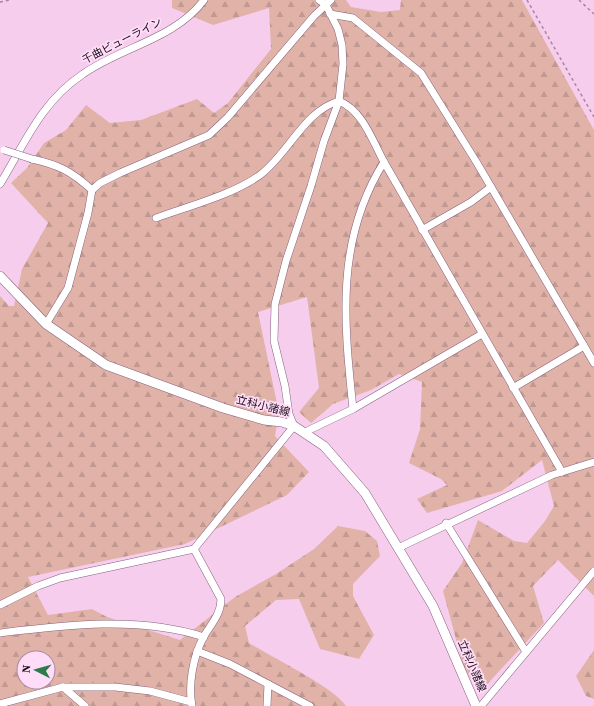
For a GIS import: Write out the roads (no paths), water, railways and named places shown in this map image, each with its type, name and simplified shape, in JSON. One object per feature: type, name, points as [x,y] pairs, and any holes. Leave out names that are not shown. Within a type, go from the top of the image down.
[{"type":"main road","name":"立科小諸線","points":[[0,276],[46,324],[92,356],[124,373],[223,408],[264,420],[282,422],[294,426],[324,446],[360,486],[433,606],[476,706]]},
{"type":"street","name":"千曲ビューライン","points":[[0,184],[40,114],[54,97],[83,73],[170,30],[198,8],[204,0]]},
{"type":"street","points":[[319,0],[328,2]]},
{"type":"street","points":[[0,604],[38,586],[60,578],[194,549],[294,426],[289,414],[285,386],[274,341],[275,304],[286,261],[312,186],[324,141],[339,100],[343,64],[342,45],[338,29],[330,14],[328,2]]},
{"type":"street","points":[[46,324],[68,288],[88,213],[92,190],[100,183],[120,173],[209,135],[228,117],[314,16],[328,2]]},
{"type":"street","points":[[330,14],[353,18],[421,73],[491,187],[594,363]]},
{"type":"street","points":[[156,218],[215,197],[253,180],[275,162],[314,114],[326,105],[339,100],[348,104],[358,113],[422,230],[562,472]]},
{"type":"street","points":[[2,150],[53,164],[75,174],[92,190]]},
{"type":"street","points":[[353,409],[345,307],[345,283],[349,250],[362,203],[384,162]]},
{"type":"street","points":[[422,230],[471,202],[491,187]]},
{"type":"street","points":[[304,432],[353,409],[482,334]]},
{"type":"street","points":[[513,388],[584,346]]},
{"type":"street","points":[[398,548],[446,523],[562,472],[594,462]]},
{"type":"street","points":[[446,523],[526,652]]},
{"type":"street","points":[[0,704],[63,687],[115,687],[150,691],[192,704],[192,680],[197,651],[218,614],[221,599],[194,549]]},
{"type":"street","points":[[480,706],[594,572]]},
{"type":"street","points":[[0,633],[48,627],[104,624],[161,627],[204,637]]},
{"type":"street","points":[[197,651],[230,664],[310,706]]},
{"type":"street","points":[[267,706],[268,684]]},
{"type":"street","points":[[63,687],[85,706]]}]
